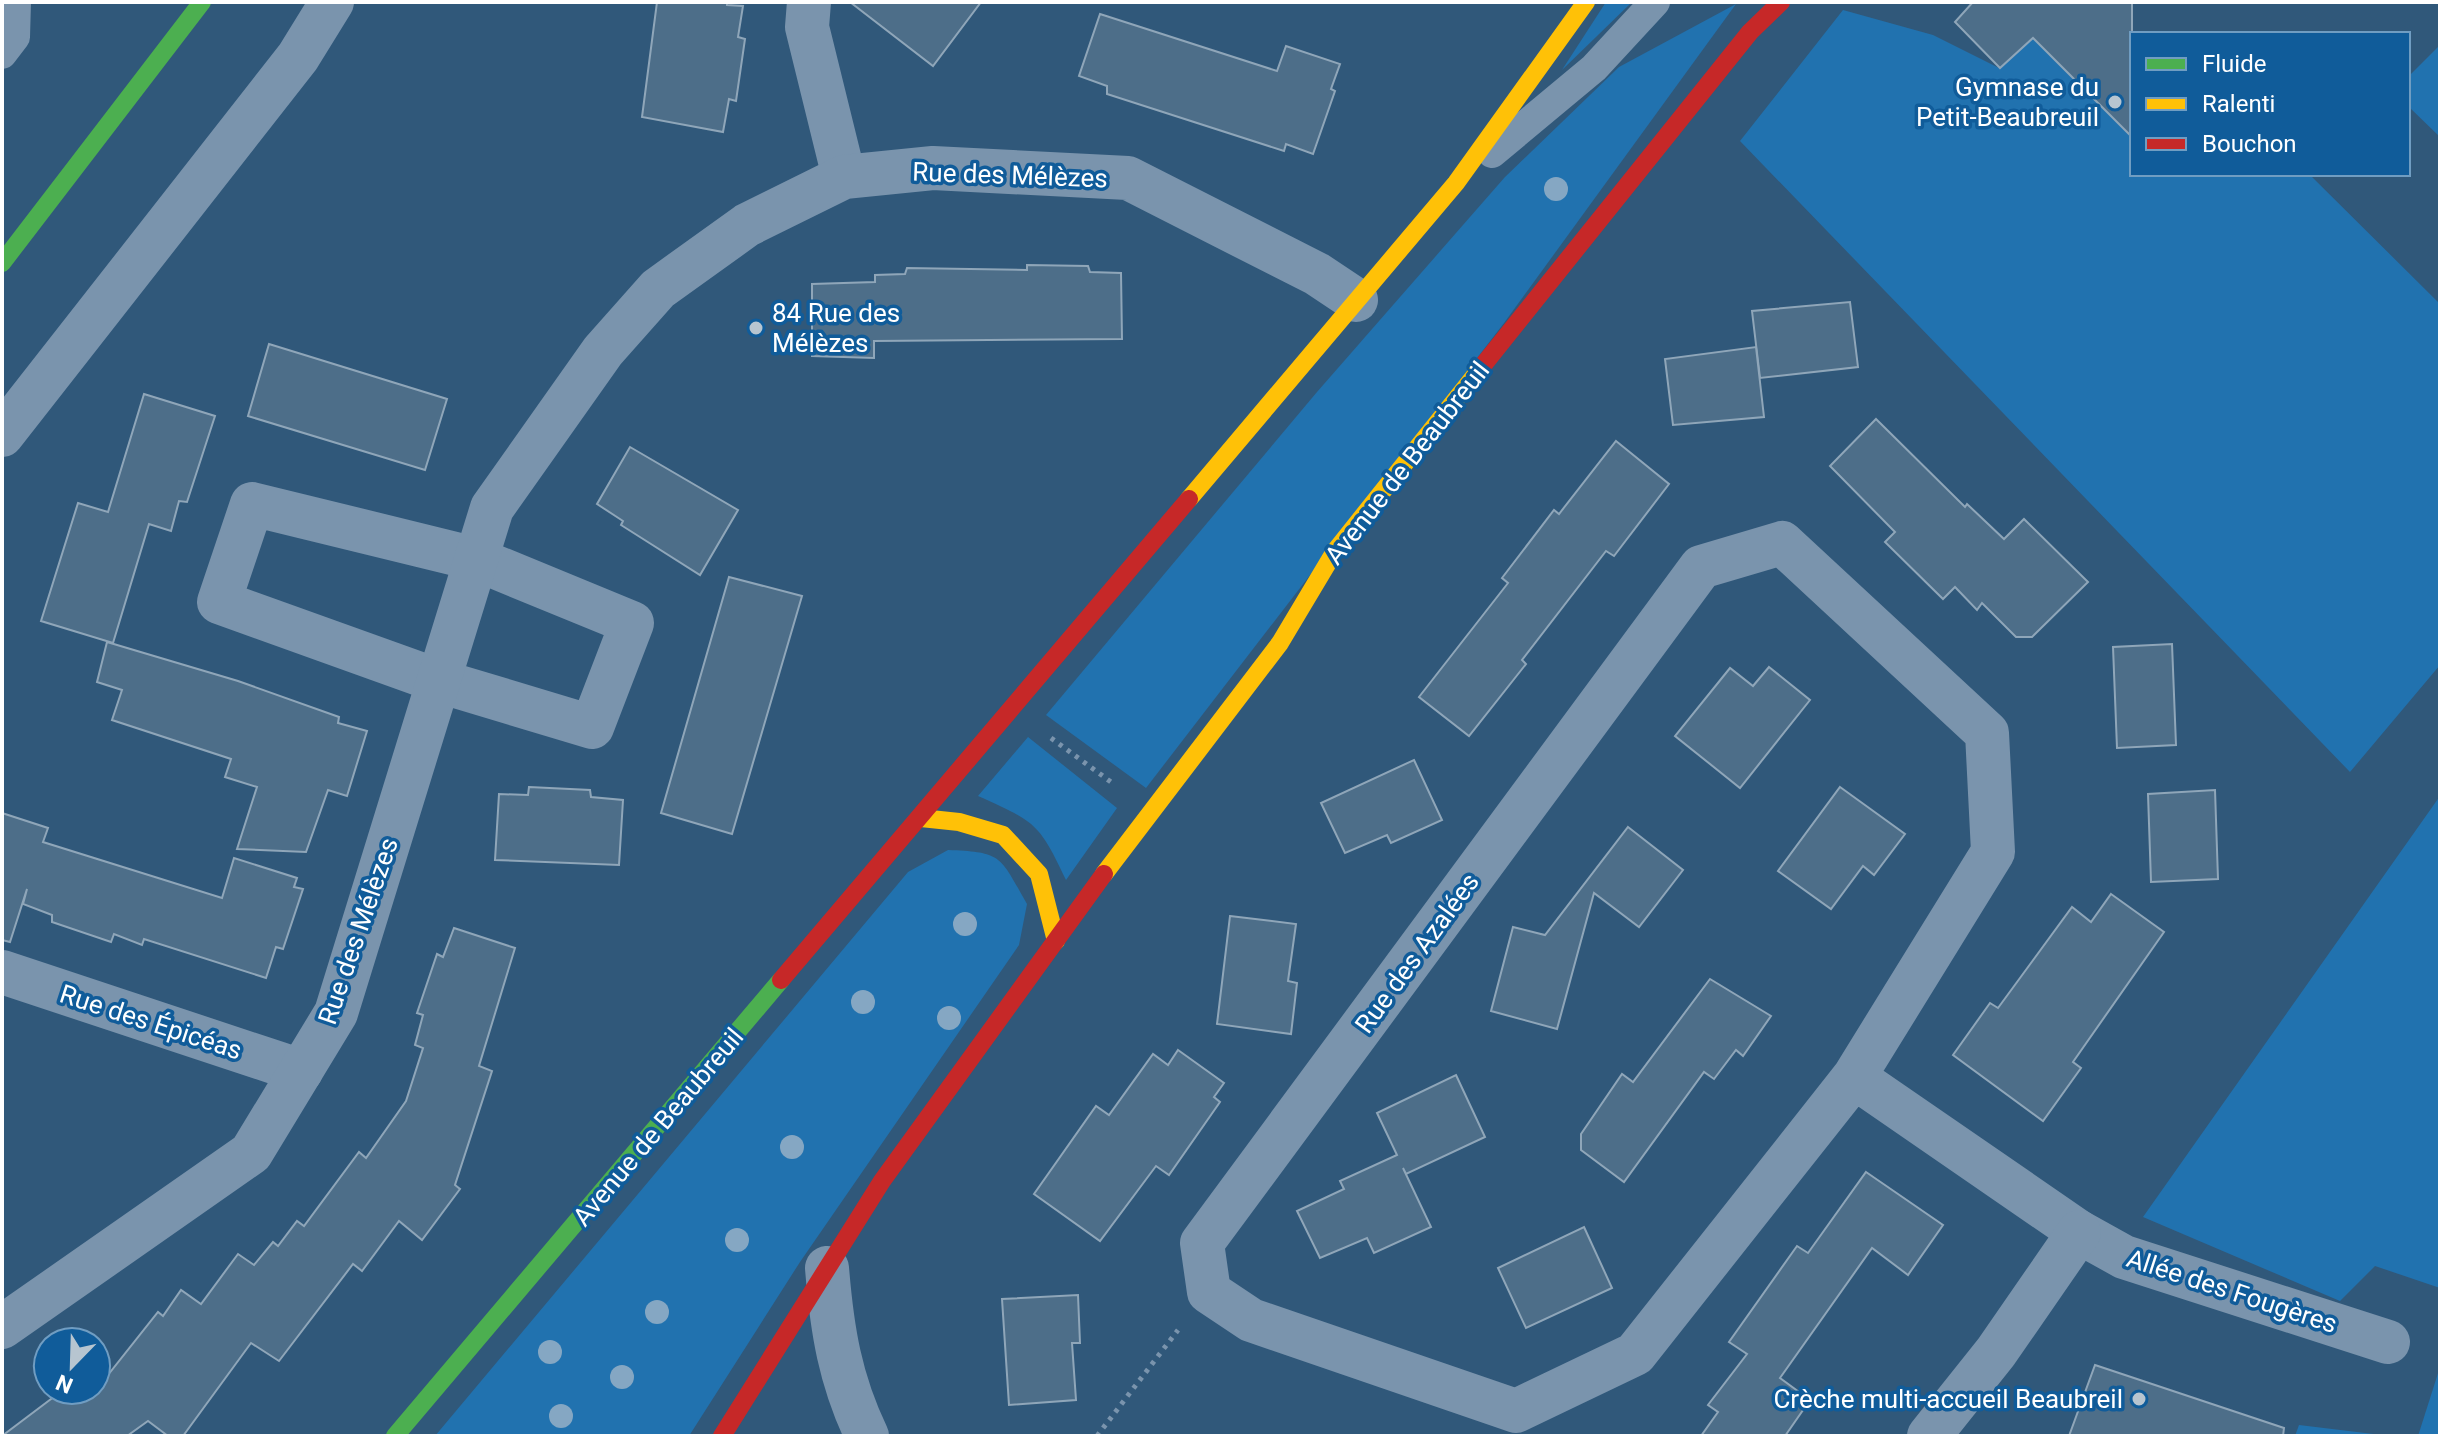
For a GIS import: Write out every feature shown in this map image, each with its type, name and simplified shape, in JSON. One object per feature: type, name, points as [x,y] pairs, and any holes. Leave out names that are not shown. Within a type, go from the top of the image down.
[{"type":"main road","points":[[2,263],[202,2]]},
{"type":"main road","name":"Avenue de Beaubreuil","points":[[395,1436],[1456,183],[1586,2]]},
{"type":"main road","name":"Avenue de Beaubreuil","points":[[722,1436],[882,1181],[1150,811],[1280,643],[1335,551],[1750,32],[1781,2]]},
{"type":"main road","points":[[921,818],[959,822],[1003,835],[1039,874],[1056,941]]},
{"type":"street","points":[[2,435],[298,57],[332,2]]},
{"type":"street","points":[[809,2],[807,27],[844,177]]},
{"type":"street","name":"Rue des Mélèzes","points":[[2,1327],[251,1153],[336,1013],[492,508],[603,351],[658,289],[747,225],[844,177],[933,168],[1128,178],[1317,274],[1356,300]]},
{"type":"street","points":[[252,504],[476,559],[632,623],[592,727],[439,681],[219,602],[252,504]]},
{"type":"street","name":"Rue des Azalées","points":[[1782,543],[1987,733],[1993,852],[1854,1077],[1635,1354],[1516,1411],[1251,1320],[1209,1292],[1202,1243],[1701,567],[1782,543]]},
{"type":"street","name":"Rue des Épicéas","points":[[2,972],[301,1071]]},
{"type":"street","points":[[1854,1077],[2079,1232],[1996,1352],[1929,1436]]},
{"type":"street","name":"Allée des Fougères","points":[[2079,1232],[2124,1257],[2388,1342]]},
{"type":"street","points":[[827,1268],[832,1325],[847,1393],[867,1436]]},
{"type":"lane","points":[[2,54],[15,37],[16,2]]},
{"type":"lane","name":"Avenue de Beaubreuil","points":[[1456,183],[1594,68],[1655,2]]},
{"type":"lane","points":[[1750,32],[1763,2]]},
{"type":"path","points":[[1013,709],[1150,811]]},
{"type":"path","points":[[1097,1436],[1209,1292]]},
{"type":"shaded area","points":[[1606,2],[1632,2],[1562,70]]},
{"type":"shaded area","points":[[1736,4],[1504,323],[1146,788],[1046,715],[1317,392],[1505,177],[1619,67]]},
{"type":"shaded area","points":[[1843,10],[1933,35],[1999,68],[2033,38],[2130,135],[2130,176],[2311,176],[2440,304],[2440,665],[2350,772],[1740,141]]},
{"type":"shaded area","points":[[2440,45],[2440,137],[2410,108],[2410,75]]},
{"type":"shaded area","points":[[1028,737],[1117,808],[1066,880],[1049,846],[1034,826],[978,796]]},
{"type":"shaded area","points":[[2440,796],[2440,1288],[2375,1266],[2340,1301],[2143,1217]]},
{"type":"shaded area","points":[[948,850],[980,853],[998,860],[1005,867],[1027,904],[1019,945],[800,1262],[689,1436],[435,1436],[908,872]]},
{"type":"shaded area","points":[[2440,1367],[2440,1436],[2418,1436]]},
{"type":"shaded area","points":[[2299,1425],[2390,1436],[2295,1436]]},
{"type":"building","points":[[657,2],[727,2],[727,5],[743,6],[738,37],[745,39],[736,101],[729,99],[723,132],[642,117]]},
{"type":"building","points":[[850,2],[981,2],[933,66]]},
{"type":"building","name":"Gymnase du Petit-Beaubreuil","points":[[1973,2],[2132,2],[2130,135],[2033,38],[2000,68],[1955,22]]},
{"type":"building","points":[[1100,14],[1277,71],[1286,46],[1340,64],[1331,89],[1335,91],[1313,154],[1286,144],[1284,151],[1107,94],[1107,86],[1079,76]]},
{"type":"building","points":[[1027,265],[1088,266],[1090,272],[1121,273],[1122,339],[874,341],[874,358],[812,356],[812,284],[875,282],[875,275],[905,274],[907,268],[1027,270]]},
{"type":"building","points":[[1850,302],[1858,367],[1760,378],[1752,311]]},
{"type":"building","points":[[269,344],[447,399],[425,470],[248,416]]},
{"type":"building","points":[[1756,347],[1764,417],[1673,425],[1665,359]]},
{"type":"building","points":[[144,394],[215,416],[187,502],[179,501],[171,531],[149,524],[113,643],[41,621],[78,503],[108,512]]},
{"type":"building","points":[[1876,419],[1965,507],[1967,504],[2004,539],[2024,519],[2088,582],[2032,637],[2016,637],[1982,603],[1977,610],[1955,587],[1943,599],[1885,542],[1895,532],[1830,466]]},
{"type":"building","points":[[1616,441],[1669,484],[1614,556],[1606,551],[1522,660],[1526,664],[1469,736],[1419,697],[1508,583],[1502,578],[1554,510],[1559,514]]},
{"type":"building","points":[[630,447],[738,510],[700,575],[621,525],[623,521],[597,504]]},
{"type":"building","points":[[729,577],[802,596],[732,834],[661,813]]},
{"type":"building","points":[[107,642],[238,681],[339,717],[338,723],[367,731],[347,796],[328,790],[306,852],[237,849],[257,787],[225,777],[231,759],[112,720],[122,690],[97,682]]},
{"type":"building","points":[[2172,644],[2176,745],[2117,748],[2113,647]]},
{"type":"building","points":[[1769,667],[1810,700],[1740,788],[1675,736],[1730,668],[1753,686]]},
{"type":"building","points":[[1414,760],[1442,820],[1391,843],[1387,835],[1345,853],[1321,803]]},
{"type":"building","points":[[529,787],[590,790],[591,797],[623,800],[619,865],[495,860],[499,794],[528,795]]},
{"type":"building","points":[[1840,787],[1905,834],[1874,875],[1863,866],[1831,909],[1778,871]]},
{"type":"building","points":[[2215,790],[2218,879],[2151,882],[2148,794]]},
{"type":"building","points":[[2,813],[48,828],[43,842],[222,898],[234,858],[297,878],[294,887],[303,889],[283,949],[276,947],[266,978],[144,939],[142,945],[114,934],[111,942],[52,922],[52,915],[23,904],[27,889],[10,942],[2,940]]},
{"type":"building","points":[[1628,827],[1683,870],[1639,927],[1594,893],[1557,1029],[1491,1011],[1513,927],[1545,935]]},
{"type":"building","points":[[2111,894],[2164,932],[2073,1062],[2081,1068],[2043,1121],[1953,1055],[1990,1003],[1998,1008],[2072,907],[2091,922]]},
{"type":"building","points":[[1230,916],[1296,924],[1288,981],[1297,983],[1291,1034],[1217,1024]]},
{"type":"building","points":[[454,928],[515,948],[479,1066],[492,1071],[455,1185],[460,1189],[422,1240],[399,1221],[362,1271],[353,1264],[279,1361],[251,1343],[183,1436],[168,1436],[148,1421],[127,1436],[2,1436],[42,1406],[112,1406],[112,1370],[158,1312],[163,1316],[181,1290],[201,1304],[238,1254],[254,1265],[273,1242],[278,1246],[297,1221],[304,1226],[359,1152],[366,1158],[406,1101],[423,1048],[415,1045],[423,1015],[417,1013],[437,954],[443,957]]},
{"type":"building","points":[[1710,979],[1771,1016],[1743,1056],[1736,1050],[1714,1079],[1704,1072],[1624,1182],[1581,1150],[1581,1134],[1622,1074],[1633,1082]]},
{"type":"building","points":[[1178,1050],[1224,1083],[1214,1097],[1220,1102],[1169,1175],[1156,1166],[1100,1241],[1034,1194],[1096,1106],[1109,1115],[1153,1054],[1168,1065]]},
{"type":"building","points":[[1456,1075],[1485,1137],[1406,1174],[1403,1168],[1431,1227],[1374,1253],[1367,1238],[1320,1258],[1297,1211],[1344,1189],[1340,1181],[1397,1155],[1377,1113]]},
{"type":"building","points":[[1866,1172],[1943,1225],[1908,1275],[1872,1248],[1780,1378],[1810,1400],[1785,1436],[1701,1436],[1718,1412],[1708,1405],[1747,1354],[1729,1342],[1797,1246],[1808,1253]]},
{"type":"building","points":[[1584,1227],[1612,1288],[1526,1328],[1498,1268]]},
{"type":"building","points":[[1078,1295],[1080,1343],[1072,1343],[1076,1400],[1009,1405],[1002,1299]]},
{"type":"building","name":"Crèche multi-accueil Beaubreil","points":[[2095,1365],[2284,1428],[2283,1436],[2069,1436]]},
{"type":"traffic: fast","points":[[2,263],[202,2]]},
{"type":"traffic: fast","points":[[395,1436],[781,980]]},
{"type":"traffic: slow","points":[[1189,499],[1456,183],[1586,2]]},
{"type":"traffic: slow","points":[[1104,874],[1280,643],[1335,551],[1480,369]]},
{"type":"traffic: slow","points":[[921,818],[959,822],[1003,835],[1039,874],[1056,941]]},
{"type":"traffic: jam","points":[[1480,369],[1750,32],[1781,2]]},
{"type":"traffic: jam","points":[[781,980],[1189,499]]},
{"type":"traffic: jam","points":[[722,1436],[882,1181],[1104,874]]},
{"type":"place","name":"Gymnase du Petit-Beaubreuil","points":[[2115,102]]},
{"type":"place","name":"84 Rue des Mélèzes","points":[[756,328]]},
{"type":"place","name":"Crèche multi-accueil Beaubreil","points":[[2139,1399]]}]
